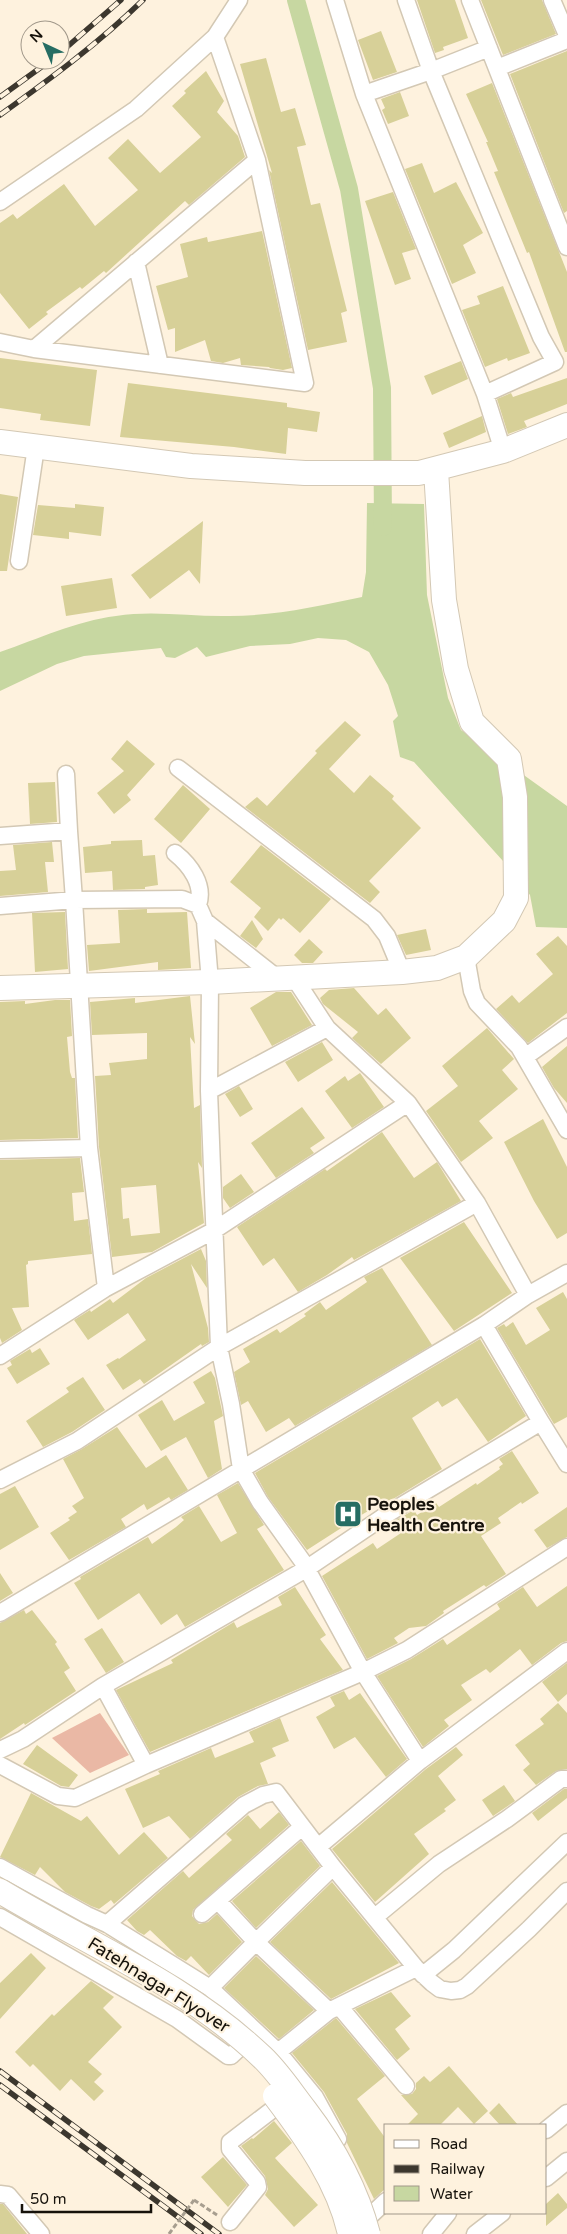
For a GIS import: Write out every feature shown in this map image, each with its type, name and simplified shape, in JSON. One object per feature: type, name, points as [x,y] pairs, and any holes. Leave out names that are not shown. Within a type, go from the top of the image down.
[{"type":"main road","points":[[0,442],[191,466],[305,473],[428,472],[503,451],[567,425]]},
{"type":"main road","points":[[0,988],[210,982],[402,972],[437,968],[466,957],[504,921],[516,898],[515,797],[510,759],[472,722],[456,669],[444,600],[428,472]]},
{"type":"main road","name":"Fatehnagar Flyover","points":[[0,1891],[151,1976],[229,2028],[263,2058],[316,2124],[330,2145],[369,2225]]},
{"type":"main road","name":"Fatehnagar Flyover","points":[[0,1904],[168,2003],[222,2041],[262,2079],[282,2105],[326,2173],[346,2216],[350,2234]]},
{"type":"street","points":[[0,202],[136,109],[215,38],[239,0]]},
{"type":"street","points":[[335,0],[364,94],[485,394],[503,451]]},
{"type":"street","points":[[406,0],[431,71],[542,337],[561,361],[485,394]]},
{"type":"street","points":[[470,0],[567,247]]},
{"type":"street","points":[[552,0],[567,35]]},
{"type":"street","points":[[0,342],[34,349],[305,383],[257,160],[215,38]]},
{"type":"street","points":[[497,68],[567,40]]},
{"type":"street","points":[[364,94],[431,71],[489,48]]},
{"type":"street","points":[[34,349],[257,160]]},
{"type":"street","points":[[136,262],[160,364]]},
{"type":"street","points":[[19,561],[36,447]]},
{"type":"street","points":[[178,768],[374,919],[387,936],[402,972]]},
{"type":"street","points":[[66,774],[90,1148],[106,1288]]},
{"type":"street","points":[[0,836],[69,831]]},
{"type":"street","points":[[175,853],[187,863],[196,878],[201,896],[198,905],[204,920],[210,982],[209,1091],[213,1232],[218,1279],[219,1348],[231,1404],[241,1469],[260,1502],[306,1569],[363,1672],[420,1762]]},
{"type":"street","points":[[0,906],[74,900],[182,899],[198,905]]},
{"type":"street","points":[[204,920],[285,977],[327,1028],[408,1103],[477,1203],[528,1294]]},
{"type":"street","points":[[466,957],[472,992],[477,1004],[519,1047],[566,1124]]},
{"type":"street","points":[[525,1057],[567,1026]]},
{"type":"street","points":[[209,1091],[327,1028]]},
{"type":"street","points":[[0,1356],[106,1288],[213,1232],[408,1103]]},
{"type":"street","points":[[0,1150],[90,1148]]},
{"type":"street","points":[[0,1480],[77,1441],[219,1348],[477,1203]]},
{"type":"street","points":[[0,1613],[484,1325],[528,1294],[567,1273]]},
{"type":"street","points":[[484,1325],[567,1464]]},
{"type":"street","points":[[0,1750],[23,1740],[103,1686],[306,1569],[388,1513],[541,1422]]},
{"type":"street","points":[[0,1765],[58,1796],[75,1798],[146,1765],[363,1672],[407,1650],[567,1547]]},
{"type":"street","points":[[318,1847],[420,1762],[567,1650]]},
{"type":"street","points":[[103,1686],[146,1765]]},
{"type":"street","points":[[375,1917],[438,1864],[507,1819],[561,1779],[567,1779]]},
{"type":"street","points":[[107,1924],[244,1805],[263,1795],[276,1792],[333,1867],[420,1972],[440,1989],[460,1990],[529,1929],[567,1891]]},
{"type":"street","points":[[202,1914],[302,1827]]},
{"type":"street","points":[[278,2052],[334,2008],[420,1972],[454,1950],[567,1842]]},
{"type":"street","points":[[0,1867],[107,1924],[210,1988],[257,2030],[278,2052],[315,2098],[341,2146],[369,2225],[375,2234]]},
{"type":"street","points":[[210,1988],[333,1867]]},
{"type":"street","points":[[218,1901],[256,1942],[334,2008],[406,2086]]},
{"type":"street","points":[[0,1917],[177,2019],[228,2056],[231,2056],[257,2030]]},
{"type":"street","points":[[226,2220],[258,2187],[257,2182],[230,2149],[230,2142],[304,2085]]},
{"type":"street","points":[[547,2129],[567,2113]]},
{"type":"street","points":[[547,2177],[567,2160]]},
{"type":"street","points":[[0,2194],[8,2195],[41,2234]]},
{"type":"street","points":[[369,2225],[384,2204]]},
{"type":"street","points":[[431,2234],[447,2214]]},
{"type":"street","points":[[475,2234],[501,2214]]},
{"type":"path","points":[[169,2234],[194,2200],[226,2220]]},
{"type":"shaded area","points":[[100,1713],[129,1755],[90,1773],[52,1738]]},
{"type":"water","points":[[367,503],[424,504],[427,595],[448,698],[461,730],[567,806],[567,928],[536,927],[530,895],[503,861],[414,762],[400,757],[393,721],[398,716],[388,685],[369,652],[346,640],[318,638],[290,644],[250,646],[206,657],[197,647],[175,658],[166,657],[161,648],[84,656],[57,664],[0,691],[0,652],[57,631],[101,618],[130,614],[247,616],[296,610],[362,597],[366,572]]},
{"type":"building","points":[[417,0],[455,0],[468,38],[443,47],[444,50],[435,53]]},
{"type":"building","points":[[481,0],[542,0],[556,34],[503,55]]},
{"type":"building","points":[[381,31],[397,72],[373,80],[358,40]]},
{"type":"building","points":[[567,51],[567,211],[564,213],[510,74]]},
{"type":"building","points":[[266,58],[281,112],[295,108],[306,145],[297,147],[311,205],[320,203],[347,311],[341,313],[347,342],[308,350],[269,170],[272,173],[240,64]]},
{"type":"building","points":[[206,71],[224,101],[217,112],[238,136],[245,157],[189,205],[185,201],[106,273],[104,271],[82,289],[80,287],[46,312],[48,314],[29,329],[0,293],[0,223],[13,214],[17,219],[64,184],[95,226],[138,190],[108,158],[128,139],[160,173],[201,137],[172,106],[186,93],[184,91]]},
{"type":"building","points":[[492,83],[567,272],[567,352],[565,352],[529,252],[527,253],[494,172],[498,171],[486,142],[488,142],[466,94]]},
{"type":"building","points":[[400,92],[409,116],[388,124],[382,110],[385,108],[381,99]]},
{"type":"building","points":[[422,163],[434,193],[456,182],[483,233],[463,245],[476,273],[452,284],[405,169]]},
{"type":"building","points":[[393,192],[416,249],[402,253],[411,279],[395,285],[365,201]]},
{"type":"building","points":[[262,231],[292,368],[283,370],[241,365],[240,358],[223,363],[211,361],[205,340],[175,352],[175,328],[168,330],[156,286],[188,277],[180,244],[207,237],[208,242]]},
{"type":"building","points":[[503,286],[530,353],[508,361],[507,358],[485,367],[462,310],[480,304],[477,296]]},
{"type":"building","points":[[0,358],[97,370],[90,426],[40,420],[41,414],[0,408]]},
{"type":"building","points":[[461,361],[468,379],[432,395],[424,376]]},
{"type":"building","points":[[567,378],[567,404],[524,421],[527,427],[508,434],[497,399],[511,393],[513,397]]},
{"type":"building","points":[[128,383],[287,403],[287,407],[320,412],[317,432],[288,428],[286,454],[234,447],[120,437]]},
{"type":"building","points":[[482,416],[486,432],[449,448],[443,433]]},
{"type":"building","points":[[0,494],[18,497],[7,571],[0,571]]},
{"type":"building","points":[[75,504],[104,507],[101,536],[69,532],[69,539],[33,535],[38,505],[75,508]]},
{"type":"building","points":[[203,521],[200,584],[189,570],[150,599],[131,575]]},
{"type":"building","points":[[112,578],[117,608],[66,616],[61,586]]},
{"type":"building","points":[[345,721],[361,735],[329,769],[354,793],[370,775],[394,796],[392,799],[421,828],[369,881],[380,892],[370,903],[245,807],[257,797],[267,806],[317,753],[315,751]]},
{"type":"building","points":[[127,740],[155,764],[127,795],[131,800],[114,814],[97,793],[124,771],[111,759]]},
{"type":"building","points":[[55,782],[57,822],[30,824],[28,783]]},
{"type":"building","points":[[183,785],[210,809],[181,843],[154,819]]},
{"type":"building","points":[[142,840],[143,856],[155,855],[158,885],[145,887],[145,889],[113,890],[112,871],[85,873],[83,847],[111,844],[111,841]]},
{"type":"building","points":[[52,842],[54,862],[45,862],[48,892],[0,896],[0,871],[16,870],[13,845]]},
{"type":"building","points":[[261,845],[331,899],[300,933],[283,918],[281,920],[279,918],[268,931],[254,917],[261,908],[230,882]]},
{"type":"building","points":[[147,909],[147,913],[187,912],[191,968],[158,970],[158,962],[89,971],[87,945],[120,943],[118,910]]},
{"type":"building","points":[[65,912],[68,969],[35,972],[32,913]]},
{"type":"building","points":[[252,920],[263,939],[256,948],[240,936]]},
{"type":"building","points":[[426,929],[431,950],[406,955],[397,935]]},
{"type":"building","points":[[558,936],[567,946],[567,1013],[528,1043],[496,1009],[512,995],[519,1003],[553,974],[536,954]]},
{"type":"building","points":[[309,939],[323,952],[313,963],[302,963],[294,955]]},
{"type":"building","points":[[354,988],[378,1015],[386,1008],[411,1038],[381,1064],[352,1038],[358,1032],[323,1004],[320,998],[329,990]]},
{"type":"building","points":[[276,992],[291,992],[312,1025],[272,1046],[250,1008]]},
{"type":"building","points":[[190,996],[195,1044],[190,1037],[194,1108],[200,1105],[202,1168],[198,1162],[204,1223],[152,1252],[112,1257],[99,1147],[95,1076],[111,1075],[109,1063],[147,1059],[147,1033],[92,1035],[90,1002],[135,998],[135,1003]],"holes":[[[156,1185],[160,1233],[131,1236],[129,1218],[123,1219],[121,1188]]]},
{"type":"building","points":[[70,1000],[72,1036],[67,1037],[70,1072],[72,1078],[75,1078],[78,1138],[0,1140],[0,1002],[25,1001],[25,1004]]},
{"type":"building","points":[[487,1028],[514,1059],[502,1070],[518,1089],[479,1121],[493,1138],[461,1162],[426,1111],[458,1086],[442,1066]]},
{"type":"building","points":[[322,1042],[333,1060],[298,1082],[285,1062]]},
{"type":"building","points":[[567,1046],[567,1103],[554,1088],[542,1067]]},
{"type":"building","points":[[360,1073],[384,1107],[352,1128],[325,1091],[345,1076],[348,1081]]},
{"type":"building","points":[[239,1086],[253,1109],[240,1117],[225,1094]]},
{"type":"building","points":[[302,1107],[325,1138],[310,1148],[314,1153],[276,1178],[251,1143]]},
{"type":"building","points":[[543,1119],[567,1167],[567,1233],[557,1239],[534,1201],[504,1142]]},
{"type":"building","points":[[382,1132],[414,1178],[437,1162],[461,1201],[354,1260],[352,1257],[327,1275],[298,1292],[274,1258],[263,1266],[237,1227],[325,1169],[327,1171]]},
{"type":"building","points":[[80,1158],[84,1192],[72,1193],[74,1221],[88,1219],[92,1254],[28,1261],[26,1265],[29,1307],[12,1308],[22,1330],[2,1343],[0,1338],[0,1160]]},
{"type":"building","points":[[241,1174],[254,1192],[230,1208],[223,1198],[223,1187]]},
{"type":"building","points":[[464,1222],[512,1293],[454,1331],[400,1258]]},
{"type":"building","points":[[201,1249],[206,1261],[207,1288],[191,1264],[208,1328],[209,1342],[202,1346],[201,1344],[144,1384],[140,1379],[123,1390],[106,1365],[119,1359],[146,1340],[128,1313],[88,1340],[74,1320],[90,1310],[91,1312],[110,1299],[113,1303],[146,1278]]},
{"type":"building","points":[[382,1268],[432,1345],[295,1426],[289,1418],[266,1432],[248,1401],[241,1405],[234,1372],[250,1362],[243,1349],[277,1329],[280,1333],[306,1316],[304,1314],[320,1302],[326,1310],[367,1282],[364,1277]]},
{"type":"building","points":[[563,1292],[567,1299],[567,1417],[554,1424],[497,1328],[504,1324],[506,1327],[513,1322],[526,1345],[550,1330],[536,1308]]},
{"type":"building","points":[[480,1339],[526,1416],[488,1442],[457,1398],[442,1407],[438,1401],[412,1418],[442,1469],[385,1504],[384,1502],[363,1514],[307,1550],[268,1497],[255,1473]]},
{"type":"building","points":[[40,1348],[50,1364],[17,1384],[7,1368],[12,1365],[10,1361],[30,1349],[32,1353]]},
{"type":"building","points":[[211,1371],[215,1378],[223,1416],[214,1421],[222,1469],[208,1478],[186,1437],[161,1451],[138,1415],[162,1400],[174,1421],[205,1403],[193,1382]]},
{"type":"building","points":[[83,1377],[105,1410],[72,1432],[43,1447],[26,1421],[69,1392],[66,1388]]},
{"type":"building","points":[[117,1427],[146,1468],[166,1455],[188,1490],[171,1500],[169,1497],[147,1510],[144,1504],[121,1519],[126,1527],[69,1560],[50,1533],[70,1520],[68,1518],[77,1512],[72,1506],[84,1498],[63,1459]]},
{"type":"building","points":[[512,1451],[539,1493],[522,1504],[521,1502],[498,1518],[501,1523],[481,1536],[506,1574],[486,1587],[484,1585],[443,1611],[444,1613],[426,1626],[409,1628],[394,1638],[398,1643],[367,1659],[322,1576],[373,1543],[377,1549],[401,1533],[396,1520],[414,1510],[417,1515],[436,1503],[439,1507],[476,1483],[477,1485],[500,1469],[499,1467],[503,1464],[499,1459]]},
{"type":"building","points":[[238,1483],[264,1525],[257,1529],[284,1570],[185,1627],[177,1614],[161,1625],[139,1593],[98,1620],[74,1583],[81,1579],[80,1577],[148,1537],[152,1544],[184,1520],[181,1517],[199,1506],[221,1542],[237,1533],[217,1495]]},
{"type":"building","points":[[15,1486],[39,1527],[0,1550],[0,1494]]},
{"type":"building","points":[[567,1507],[567,1537],[547,1548],[534,1530]]},
{"type":"building","points":[[0,1573],[13,1593],[0,1601]]},
{"type":"building","points":[[567,1586],[567,1641],[561,1643],[532,1665],[520,1649],[490,1673],[486,1669],[461,1685],[472,1700],[444,1720],[449,1726],[423,1747],[377,1676],[411,1659],[443,1639],[447,1645],[500,1609],[497,1604],[523,1587],[537,1607]]},
{"type":"building","points":[[295,1587],[326,1635],[320,1639],[343,1670],[150,1752],[116,1690],[173,1663],[171,1660],[234,1622],[237,1628],[282,1605],[278,1597]]},
{"type":"building","points":[[24,1610],[26,1614],[32,1610],[57,1642],[55,1644],[70,1668],[64,1672],[76,1691],[25,1725],[24,1723],[0,1739],[0,1623]]},
{"type":"building","points":[[102,1628],[124,1662],[106,1673],[84,1639]]},
{"type":"building","points":[[567,1663],[567,1694],[558,1702],[542,1682]]},
{"type":"building","points":[[344,1691],[349,1700],[360,1693],[407,1759],[386,1777],[355,1737],[334,1749],[316,1717],[335,1706],[330,1697]]},
{"type":"building","points":[[558,1703],[567,1713],[567,1769],[556,1771],[536,1785],[523,1770],[530,1764],[515,1745],[544,1724],[540,1719]]},
{"type":"building","points":[[280,1718],[289,1741],[272,1748],[276,1756],[260,1763],[268,1784],[258,1786],[238,1797],[190,1839],[169,1816],[143,1828],[125,1789],[160,1774],[158,1771],[211,1748],[215,1758],[254,1742],[249,1732]]},
{"type":"building","points":[[37,1745],[78,1775],[69,1787],[61,1786],[23,1764]]},
{"type":"building","points":[[456,1747],[463,1755],[438,1776],[456,1800],[444,1809],[446,1811],[414,1834],[429,1854],[375,1902],[332,1849],[426,1769]]},
{"type":"building","points":[[504,1785],[515,1801],[493,1816],[482,1800]]},
{"type":"building","points":[[564,1789],[567,1789],[567,1798],[538,1821],[532,1813]]},
{"type":"building","points":[[31,1793],[81,1821],[87,1816],[119,1855],[144,1832],[168,1858],[114,1904],[111,1900],[99,1909],[91,1906],[65,1892],[40,1867],[35,1875],[0,1857]]},
{"type":"building","points":[[279,1812],[289,1825],[193,1910],[192,1916],[199,1924],[208,1922],[217,1914],[242,1942],[209,1975],[191,1956],[186,1961],[177,1956],[150,1930],[144,1935],[137,1931],[127,1920],[183,1871],[189,1878],[232,1840],[226,1834],[248,1815],[260,1829]]},
{"type":"building","points":[[301,1841],[320,1866],[256,1928],[232,1901]]},
{"type":"building","points":[[332,1882],[399,1963],[331,1999],[270,1942]]},
{"type":"building","points":[[31,1953],[46,1968],[0,2019],[0,1983]]},
{"type":"building","points":[[256,1956],[314,2010],[279,2039],[224,1988]]},
{"type":"building","points":[[91,1981],[114,1997],[103,2008],[122,2027],[88,2062],[102,2074],[94,2082],[104,2091],[94,2101],[71,2079],[60,2091],[33,2064],[30,2067],[15,2052],[52,2014],[54,2016]]},
{"type":"building","points":[[391,1992],[411,2016],[395,2029],[410,2049],[397,2060],[355,2009]]},
{"type":"building","points":[[336,2018],[385,2076],[357,2099],[384,2136],[384,2190],[374,2199],[347,2143],[347,2134],[324,2092],[292,2053]]},
{"type":"building","points":[[449,2066],[488,2111],[474,2124],[458,2107],[441,2124],[408,2124],[418,2114],[401,2095],[412,2094],[416,2089],[416,2083],[424,2076],[430,2082]]},
{"type":"building","points":[[499,2103],[517,2124],[499,2124],[489,2113]]},
{"type":"building","points":[[274,2121],[292,2143],[275,2158],[318,2205],[294,2227],[265,2195],[268,2189],[265,2176],[241,2146],[253,2139]]},
{"type":"building","points":[[223,2157],[247,2185],[228,2207],[201,2177]]},
{"type":"building","points":[[558,2193],[567,2204],[567,2208],[546,2226],[546,2214],[547,2203]]},
{"type":"building","points":[[0,2204],[3,2204],[27,2234],[0,2234]]},
{"type":"waterway","points":[[296,0],[349,189],[382,388],[383,527]]},
{"type":"railway","points":[[70,44],[121,0]]},
{"type":"railway","points":[[0,115],[92,46],[143,0]]},
{"type":"railway","points":[[0,97],[37,70]]},
{"type":"railway","points":[[0,2071],[219,2234]]},
{"type":"railway","points":[[0,2085],[201,2234]]},
{"type":"place","name":"Peoples Health Centre","points":[[348,1514]]}]
